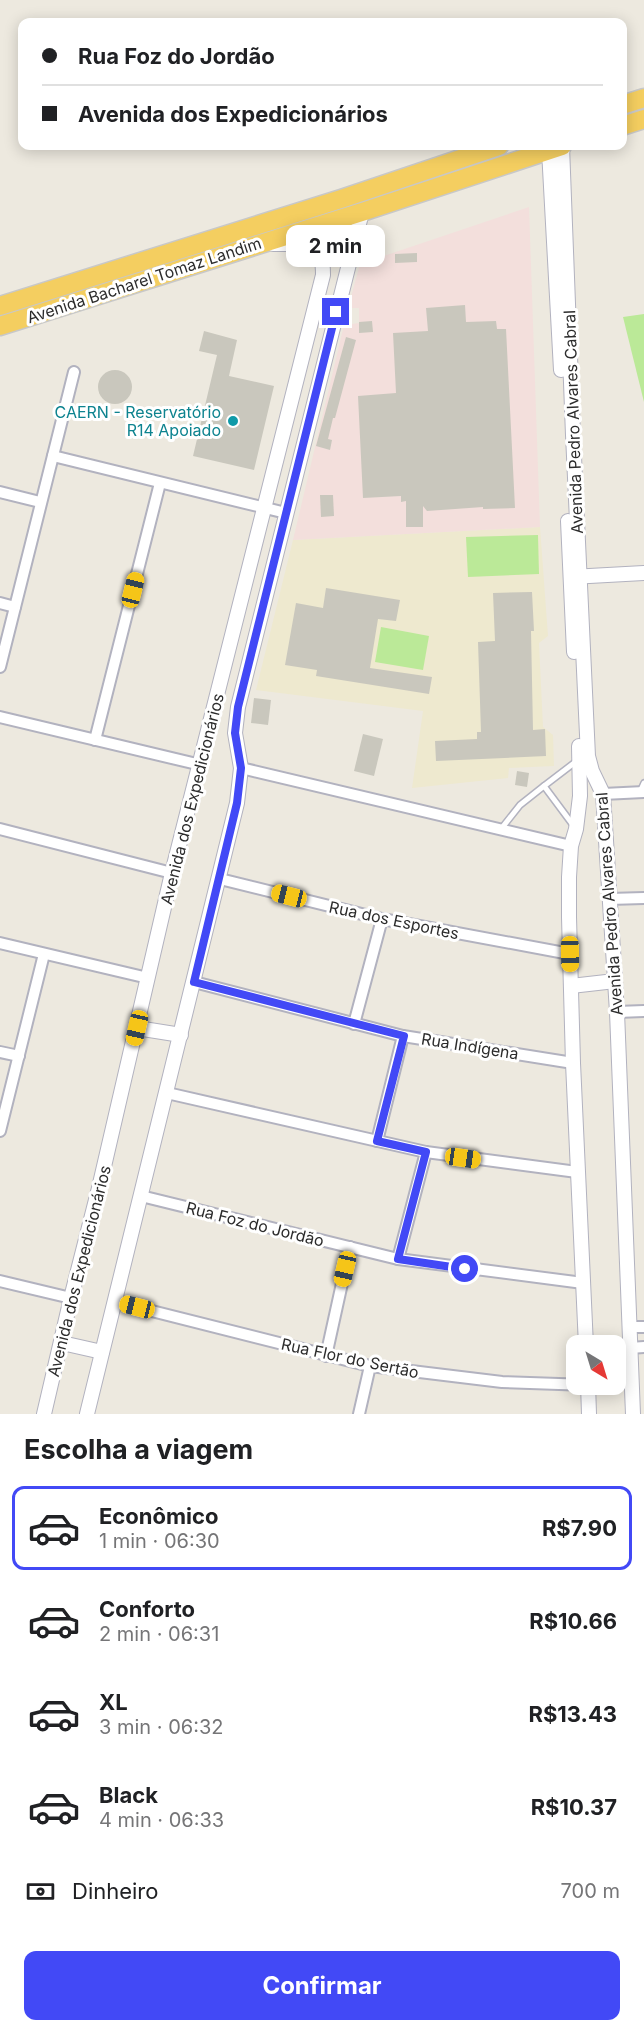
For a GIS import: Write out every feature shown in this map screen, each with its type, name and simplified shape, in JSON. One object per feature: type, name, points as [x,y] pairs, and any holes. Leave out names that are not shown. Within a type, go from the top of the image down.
[{"type":"highway","points":[[627,103],[644,98]]},
{"type":"highway","points":[[627,124],[644,119]]},
{"type":"highway","name":"Avenida Bacharel Tomaz Landim","points":[[0,306],[341,199],[487,150]]},
{"type":"highway","name":"Avenida Bacharel Tomaz Landim","points":[[0,326],[362,212],[549,150]]},
{"type":"street","name":"Avenida Pedro Alvares Cabral","points":[[558,150],[563,400],[584,758],[569,877],[573,1063],[585,1335]]},
{"type":"street","name":"Avenida dos Expedicionários","points":[[87,1414],[220,879],[237,803],[241,768],[236,745],[236,720],[362,212]]},
{"type":"street","name":"Avenida dos Expedicionários","points":[[44,1414],[172,873],[323,275],[320,253],[308,243],[253,245]]},
{"type":"street","points":[[302,357],[324,362]]},
{"type":"street","points":[[0,668],[74,372]]},
{"type":"street","points":[[53,456],[286,513]]},
{"type":"street","points":[[96,741],[160,483]]},
{"type":"street","points":[[0,492],[40,502]]},
{"type":"street","points":[[574,577],[644,573]]},
{"type":"street","points":[[0,603],[15,607]]},
{"type":"street","points":[[0,717],[201,765]]},
{"type":"street","name":"Avenida Pedro Alvares Cabral","points":[[584,758],[603,794],[617,1012],[629,1327],[637,1348],[630,1369],[633,1414]]},
{"type":"street","points":[[241,768],[572,846]]},
{"type":"street","points":[[603,794],[643,789]]},
{"type":"street","points":[[0,829],[172,873]]},
{"type":"street","name":"Rua dos Esportes","points":[[220,879],[382,920],[570,954]]},
{"type":"street","points":[[609,899],[644,898]]},
{"type":"street","points":[[354,1024],[382,920]]},
{"type":"street","points":[[0,943],[148,978]]},
{"type":"street","points":[[0,1131],[44,954]]},
{"type":"street","points":[[571,987],[615,981]]},
{"type":"street","name":"Rua Indígena","points":[[194,982],[404,1036],[573,1063]]},
{"type":"street","points":[[617,1012],[644,1011]]},
{"type":"street","points":[[137,1028],[181,1035]]},
{"type":"street","points":[[377,1141],[404,1036]]},
{"type":"street","points":[[0,1052],[19,1056]]},
{"type":"street","points":[[167,1093],[426,1152],[577,1172]]},
{"type":"street","points":[[398,1259],[426,1152]]},
{"type":"street","name":"Rua Foz do Jordão","points":[[141,1196],[398,1259],[583,1283]]},
{"type":"street","points":[[326,1356],[350,1247]]},
{"type":"street","points":[[0,1281],[71,1298]]},
{"type":"street","name":"Rua Flor do Sertão","points":[[116,1302],[370,1366],[502,1382],[566,1384]]},
{"type":"street","points":[[629,1327],[644,1327]]},
{"type":"street","points":[[62,1344],[102,1352]]},
{"type":"street","points":[[359,1414],[370,1366]]},
{"type":"street","points":[[626,1369],[630,1369]]},
{"type":"street","points":[[588,1395],[589,1414]]},
{"type":"lane","points":[[501,830],[520,805],[584,758]]},
{"type":"lane","points":[[544,786],[576,829]]},
{"type":"shaded area","points":[[529,207],[540,527],[293,540],[344,325],[359,323],[359,308],[352,308],[351,297],[360,264]]},
{"type":"shaded area","points":[[540,527],[548,636],[539,643],[543,727],[553,735],[554,766],[509,768],[508,778],[412,788],[423,711],[256,690],[293,540]]},
{"type":"green space","points":[[644,314],[644,402],[623,317]]},
{"type":"green space","points":[[538,535],[539,574],[468,577],[466,537]]},
{"type":"green space","points":[[381,627],[429,636],[423,670],[375,662]]},
{"type":"building","points":[[417,253],[417,262],[395,263],[395,254]]},
{"type":"building","points":[[465,305],[466,322],[496,321],[497,329],[506,329],[515,508],[483,509],[483,507],[427,511],[423,506],[423,527],[406,527],[406,501],[401,502],[401,496],[363,498],[358,396],[396,393],[393,333],[428,331],[426,308]]},
{"type":"building","points":[[372,321],[373,332],[359,333],[359,322]]},
{"type":"building","name":"CAERN - Reservatório R14 Apoiado","points":[[204,331],[237,340],[229,376],[274,386],[254,470],[193,456],[217,355],[199,351]]},
{"type":"building","points":[[346,337],[356,340],[328,439],[332,440],[330,450],[316,446]]},
{"type":"building","points":[[115,370],[127,375],[132,387],[127,399],[115,404],[103,399],[98,387],[103,375]]},
{"type":"building","points":[[320,495],[333,495],[334,516],[321,517]]},
{"type":"building","points":[[326,588],[400,600],[396,621],[378,619],[370,668],[432,677],[429,694],[316,676],[317,670],[285,665],[296,603],[323,608]]},
{"type":"building","points":[[532,592],[533,730],[545,729],[546,756],[436,761],[435,741],[477,739],[477,732],[481,732],[478,642],[495,641],[493,593]]},
{"type":"building","points":[[254,698],[271,700],[268,725],[251,723]]},
{"type":"building","points":[[363,734],[383,739],[374,776],[354,771]]},
{"type":"building","points":[[517,771],[529,773],[527,787],[515,785]]},
{"type":"place","name":"CAERN - Reservatório R14 Apoiado","points":[[233,421]]},
{"type":"route","points":[[336,312],[238,707],[235,733],[241,768],[237,803],[194,982],[404,1036],[377,1141],[426,1152],[398,1259],[465,1269]]}]
